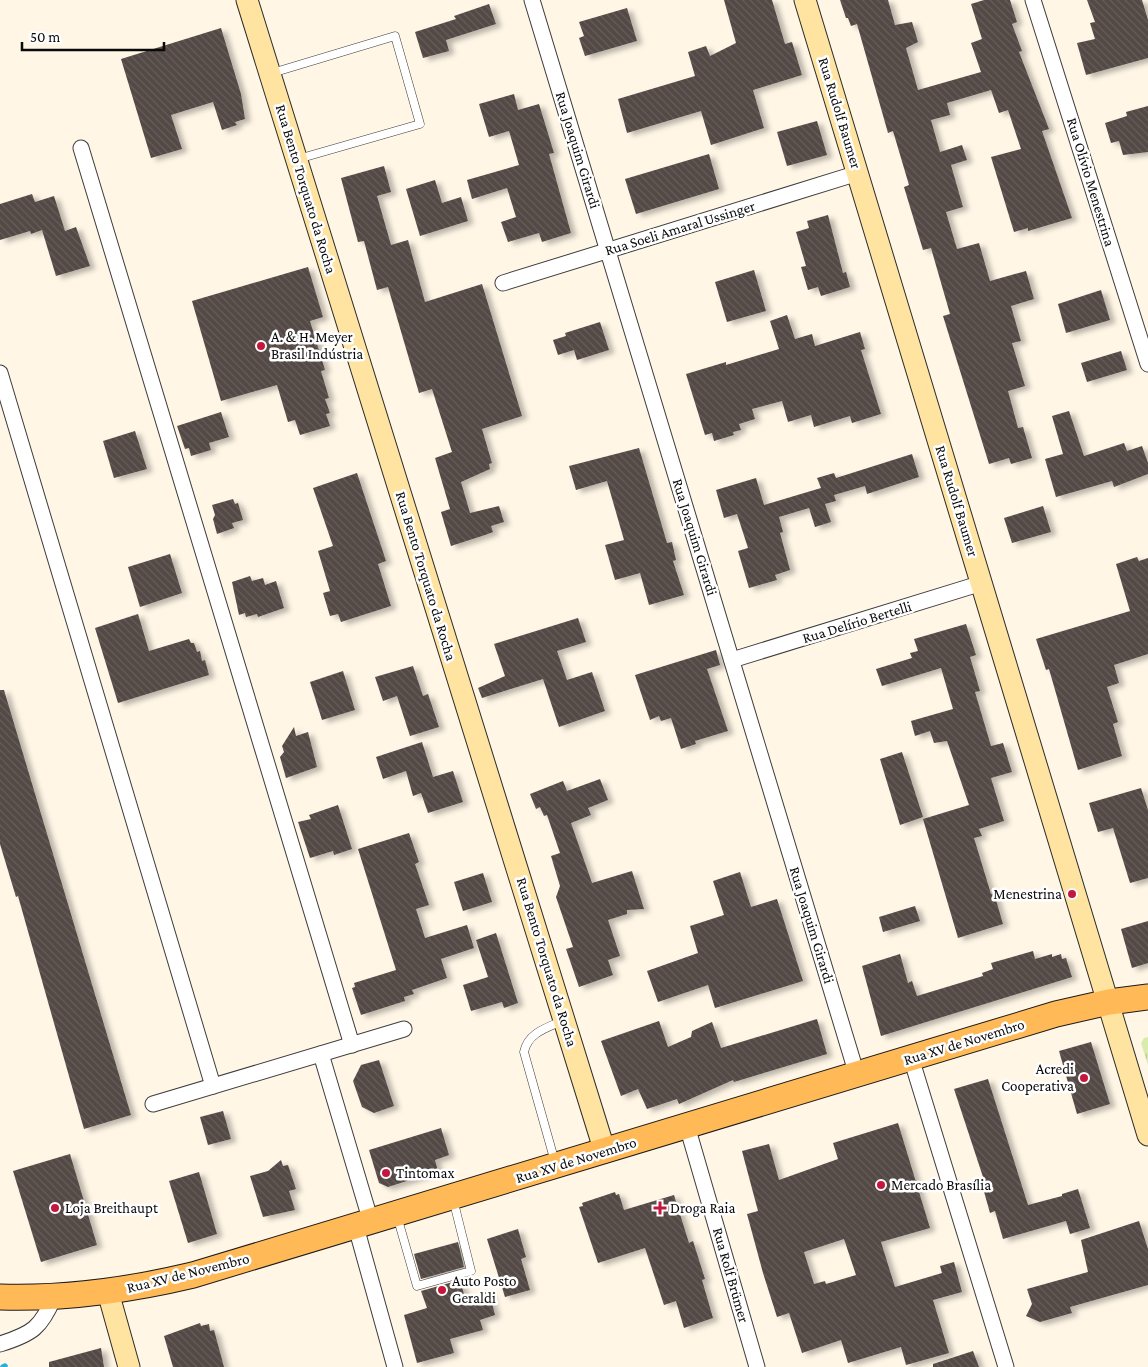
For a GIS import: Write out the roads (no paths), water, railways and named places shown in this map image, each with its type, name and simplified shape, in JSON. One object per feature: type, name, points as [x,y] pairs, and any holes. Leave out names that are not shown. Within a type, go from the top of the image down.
[{"type":"main road","name":"Rua XV de Novembro","points":[[0,1297],[54,1297],[108,1292],[193,1274],[605,1152],[1056,1014],[1109,1002],[1148,996]]},
{"type":"street","name":"Rua Bento Torquato da Rocha","points":[[248,0],[605,1152]]},
{"type":"street","name":"Rua Joaquim Girardi","points":[[532,0],[857,1075]]},
{"type":"street","name":"Rua Rudolf Baumer","points":[[805,0],[1148,1135]]},
{"type":"street","name":"Rua Olívio Menestrina","points":[[1033,0],[1148,364]]},
{"type":"street","points":[[81,148],[352,1045]]},
{"type":"street","name":"Rua Soeli Amaral Ussinger","points":[[503,283],[858,172]]},
{"type":"street","points":[[0,373],[213,1086]]},
{"type":"street","name":"Rua Delírio Bertelli","points":[[732,660],[982,583]]},
{"type":"street","points":[[153,1104],[404,1029]]},
{"type":"street","points":[[321,1054],[396,1367]]},
{"type":"street","points":[[911,1058],[1006,1367]]},
{"type":"street","name":"Rua Rolf Brümer","points":[[687,1126],[757,1367]]},
{"type":"street","points":[[108,1292],[129,1367]]},
{"type":"street","points":[[0,1344],[20,1338],[34,1330],[45,1318],[54,1297]]},
{"type":"lane","points":[[270,73],[395,36],[420,124],[297,159]]},
{"type":"lane","points":[[556,1166],[524,1052],[526,1043],[532,1035],[564,1019]]},
{"type":"lane","points":[[1134,1084],[1148,1102]]},
{"type":"lane","points":[[396,1214],[416,1286],[471,1271],[452,1198]]},
{"type":"place","name":"A. & H. Meyer Brasil Indústria","points":[[261,346]]},
{"type":"place","name":"Menestrina","points":[[1072,894]]},
{"type":"place","name":"Acredi Cooperativa","points":[[1084,1078]]},
{"type":"place","name":"Tintomax","points":[[386,1173]]},
{"type":"place","name":"Mercado Brasília","points":[[881,1185]]},
{"type":"place","name":"Loja Breithaupt","points":[[55,1208]]},
{"type":"place","name":"Droga Raia","points":[[660,1208]]},
{"type":"place","name":"Auto Posto Geraldi","points":[[442,1290]]}]
